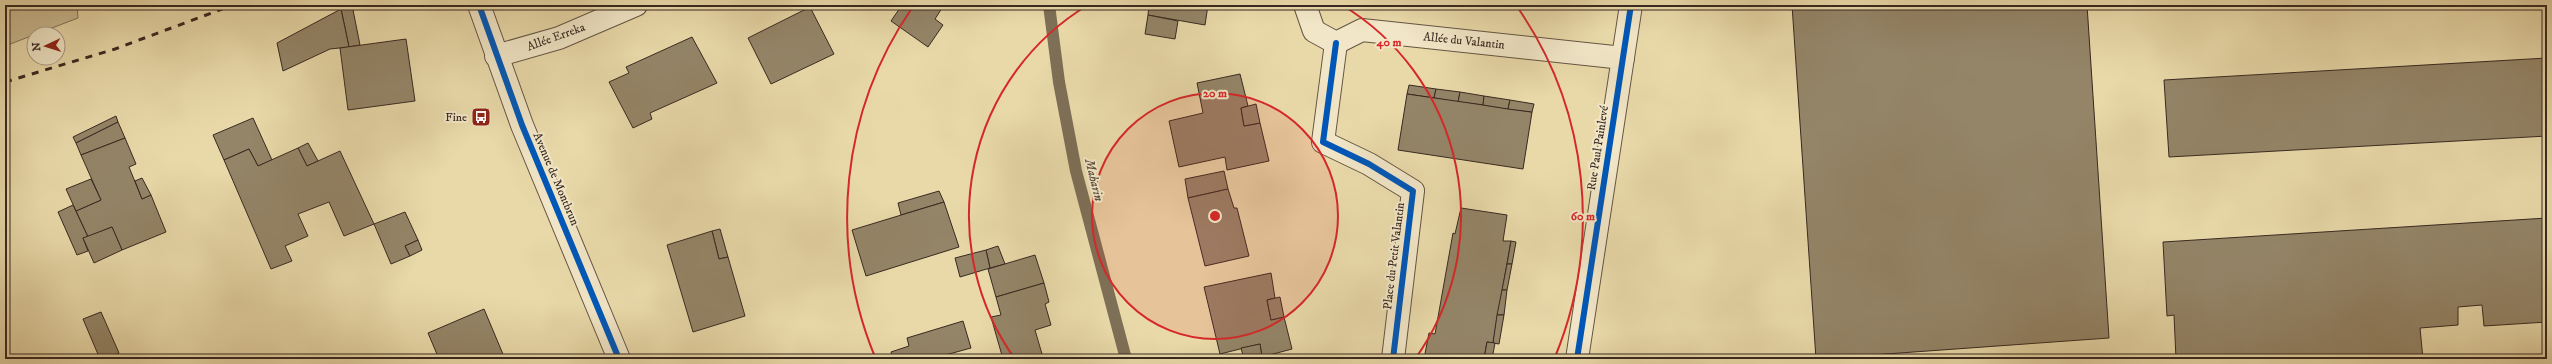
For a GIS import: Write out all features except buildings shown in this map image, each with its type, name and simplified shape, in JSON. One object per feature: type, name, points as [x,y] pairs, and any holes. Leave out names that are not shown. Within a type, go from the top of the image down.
[{"type":"street","name":"Avenue de Montbrun","points":[[479,5],[496,56],[522,125],[619,359]]},
{"type":"street","name":"Allée Erreka","points":[[496,56],[558,38],[636,5]]},
{"type":"street","points":[[1305,5],[1314,31],[1336,43]]},
{"type":"street","name":"Rue Paul Painlevé","points":[[1577,359],[1631,5]]},
{"type":"street","name":"Allée du Valantin","points":[[1336,43],[1362,30],[1623,58]]},
{"type":"street","name":"Place du Petit Valantin","points":[[1336,43],[1323,142],[1369,164],[1413,191],[1393,359]]},
{"type":"shaded area","points":[[5,5],[77,5],[78,18],[57,26],[26,26],[26,38],[5,46]]},
{"type":"waterway","name":"Maharin","points":[[1049,5],[1059,82],[1076,171],[1126,359]]},
{"type":"railway","points":[[5,82],[115,49],[233,5]]},
{"type":"cycle path","points":[[479,5],[522,125],[619,359]]},
{"type":"cycle path","points":[[1577,359],[1631,5]]},
{"type":"cycle path","points":[[1336,43],[1323,142],[1369,164],[1413,191],[1393,359]]},
{"type":"place","name":"Fine","points":[[481,117]]}]
